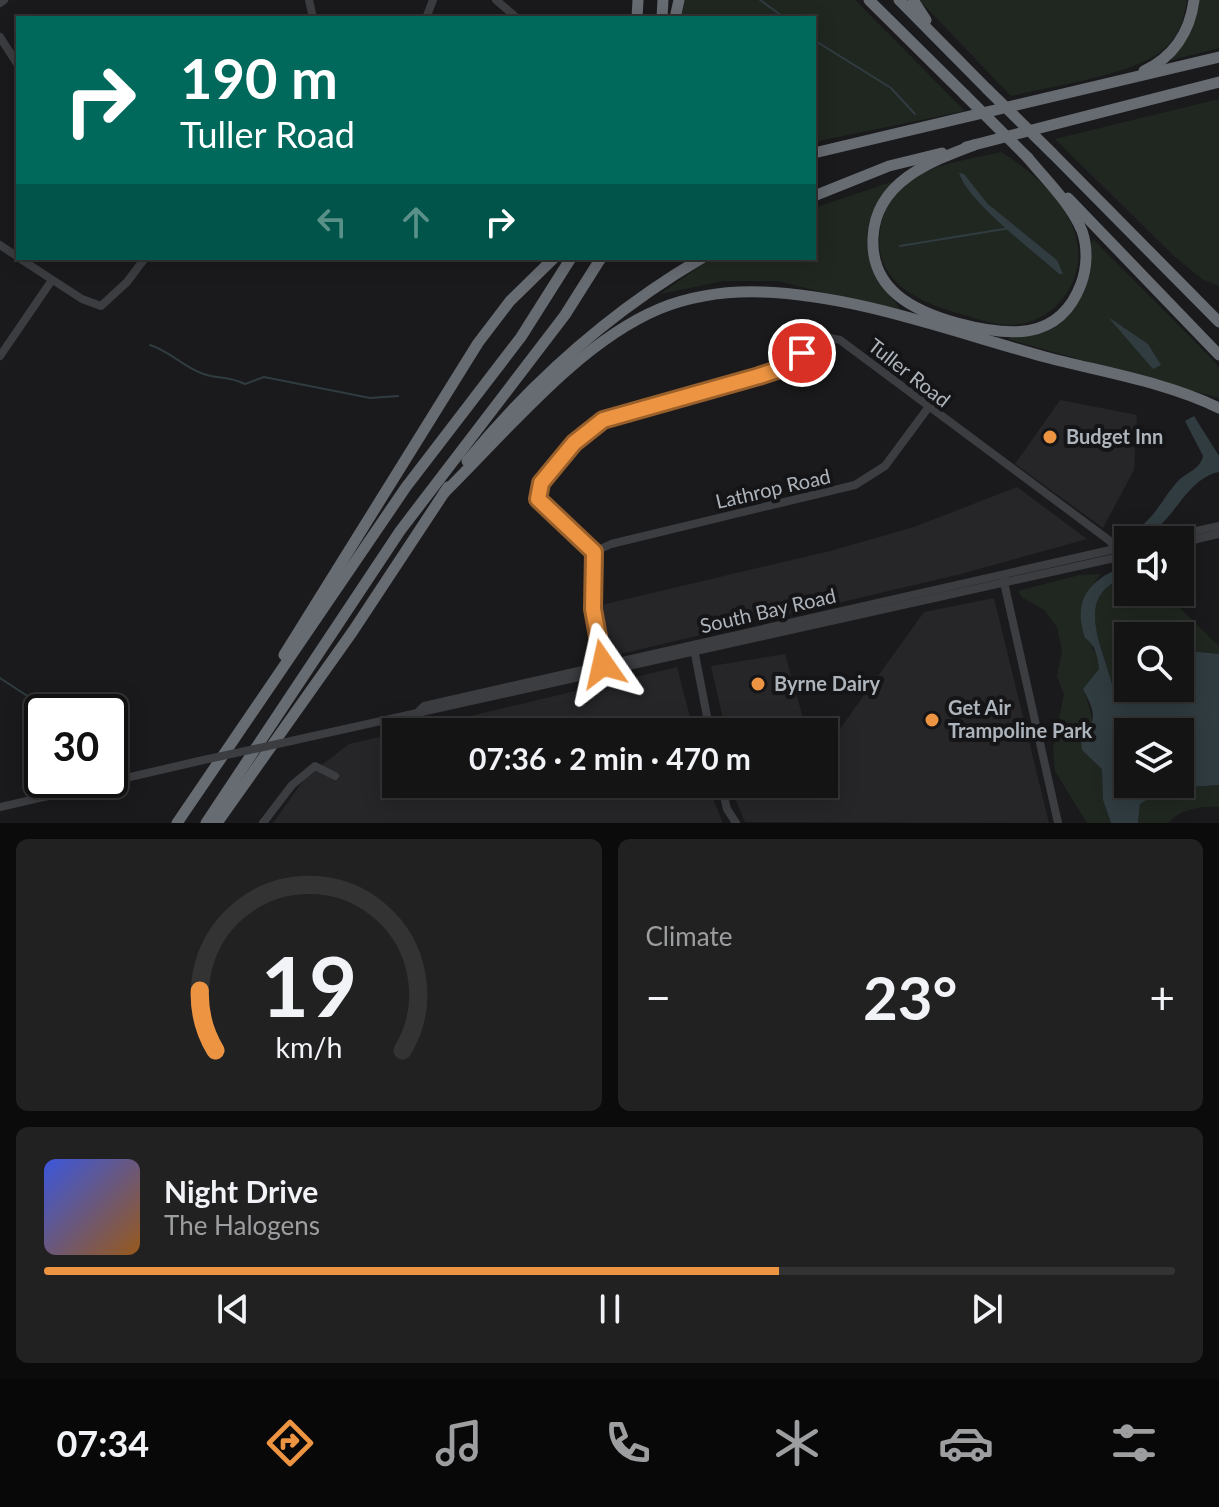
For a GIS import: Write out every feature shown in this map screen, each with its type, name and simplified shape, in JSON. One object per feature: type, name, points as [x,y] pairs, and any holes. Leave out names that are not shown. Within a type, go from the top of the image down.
[{"type":"highway","points":[[869,0],[1219,355]]},
{"type":"highway","points":[[899,0],[1219,322]]},
{"type":"highway","points":[[913,0],[951,52]]},
{"type":"highway","points":[[1117,82],[1150,68],[1170,53],[1188,27],[1194,0]]},
{"type":"highway","points":[[816,153],[1219,57]]},
{"type":"highway","points":[[816,195],[889,166],[1219,82]]},
{"type":"highway","points":[[816,147],[860,144]]},
{"type":"highway","points":[[974,145],[913,173],[892,190],[879,211],[873,246],[883,279],[907,305],[933,317],[999,334],[1032,330],[1057,317],[1075,296],[1085,271],[1086,251],[1082,231],[1068,208],[1028,158]]},
{"type":"highway","points":[[177,823],[406,487],[521,337],[570,260]]},
{"type":"highway","points":[[206,823],[393,541],[565,315],[600,260]]},
{"type":"highway","points":[[217,823],[353,631],[444,493],[491,433],[564,360],[634,303],[699,260]]},
{"type":"highway","points":[[235,738],[478,343],[510,301],[550,262]]},
{"type":"highway","points":[[444,493],[539,399],[611,338],[659,309],[722,294],[784,294],[864,309],[1168,390],[1219,408]]},
{"type":"street","points":[[496,0],[515,16]]},
{"type":"street","points":[[0,37],[16,62]]},
{"type":"street","points":[[25,260],[82,299],[101,306],[127,282],[144,260]]},
{"type":"street","points":[[0,356],[52,280]]},
{"type":"street","name":"Tuller Road","points":[[594,552],[541,502],[539,488],[574,443],[603,420],[780,369],[824,337],[840,340],[1114,548]]},
{"type":"street","name":"Lathrop Road","points":[[594,552],[611,544],[855,485],[885,466],[928,408]]},
{"type":"street","points":[[1194,531],[1219,526]]},
{"type":"street","points":[[1194,540],[1219,534]]},
{"type":"street","points":[[594,552],[593,609],[603,664]]},
{"type":"street","name":"South Bay Road","points":[[0,807],[418,712],[424,714],[694,648],[1114,556]]},
{"type":"street","points":[[1003,579],[1058,823]]},
{"type":"street","points":[[694,648],[707,718]]},
{"type":"street","name":"South Bay Road","points":[[418,712],[424,706],[603,664],[694,648]]},
{"type":"street","points":[[263,823],[292,785],[315,766],[335,776]]},
{"type":"street","points":[[724,798],[736,823]]},
{"type":"shaded area","points":[[684,0],[855,0],[965,111],[816,142],[816,16],[680,16]]},
{"type":"shaded area","points":[[919,0],[1187,0],[1177,33],[1164,49],[1151,58],[1114,72],[1011,96]]},
{"type":"shaded area","points":[[1196,0],[1219,0],[1219,48],[1172,60],[1169,57]]},
{"type":"shaded area","points":[[1219,99],[1219,286],[1202,279],[1174,256],[1055,139]]},
{"type":"shaded area","points":[[1001,152],[1027,170],[1051,193],[1069,219],[1078,249],[1075,276],[1062,300],[1041,317],[1014,325],[987,322],[916,297],[892,277],[884,265],[880,250],[885,211],[895,194],[908,182],[942,166]],"holes":[[[959,174],[964,174],[988,204],[1057,260],[1059,274],[995,218],[961,180]]]},
{"type":"shaded area","points":[[959,173],[964,174],[988,204],[1057,260],[1063,274],[1059,274],[988,212],[964,184]]},
{"type":"shaded area","points":[[897,180],[877,203],[871,217],[867,244],[874,273],[900,311],[777,281],[724,281],[660,294],[709,260],[816,260],[816,207]]},
{"type":"shaded area","points":[[1093,239],[1213,360],[1219,368],[1219,398],[1007,339],[1068,312]]},
{"type":"shaded area","points":[[1108,317],[1148,344],[1161,365],[1153,369]]},
{"type":"shaded area","points":[[1060,400],[1137,415],[1134,470],[1103,528],[1015,464]]},
{"type":"shaded area","points":[[1194,416],[1219,456],[1219,472],[1194,486],[1159,526],[1142,526],[1177,482],[1201,461],[1203,456],[1185,421]]},
{"type":"shaded area","points":[[1017,487],[1087,539],[961,574],[607,657],[601,605],[834,550],[914,527]]},
{"type":"shaded area","points":[[1114,571],[1114,584],[1100,595],[1095,622],[1114,685],[1114,702],[1194,702],[1194,651],[1219,654],[1219,785],[1194,787],[1194,718],[1114,718],[1114,798],[1152,798],[1140,804],[1138,823],[1111,823],[1103,800],[1102,769],[1082,750],[1081,739],[1090,727],[1093,715],[1083,689],[1099,669],[1095,651],[1085,638],[1081,611],[1088,591]]},
{"type":"shaded area","points":[[1101,574],[1091,587],[1092,648],[1098,655],[1099,669],[1084,689],[1094,724],[1081,739],[1102,769],[1103,800],[1111,823],[1087,823],[1055,771],[1053,749],[1064,694],[1057,676],[1062,651],[1057,627],[1044,610],[1023,598],[1018,591],[1079,575]]},
{"type":"shaded area","points":[[1114,584],[1114,606],[1178,606],[1219,646],[1219,654],[1194,651],[1194,622],[1114,622],[1112,684],[1095,622],[1100,596]]},
{"type":"shaded area","points":[[994,598],[1049,823],[745,822],[735,798],[838,798],[838,732],[924,612]]},
{"type":"shaded area","points":[[785,654],[803,718],[723,718],[711,666]]},
{"type":"shaded area","points":[[677,667],[690,718],[461,718]]},
{"type":"shaded area","points":[[382,736],[382,798],[713,798],[723,823],[273,823],[305,778],[349,744]]},
{"type":"shaded area","points":[[1219,785],[1219,807],[1191,809],[1178,814],[1168,823],[1138,823],[1140,804],[1152,798],[1194,798],[1194,787]]},
{"type":"waterway","points":[[760,0],[782,16]]},
{"type":"waterway","points":[[816,41],[891,88],[915,114]]},
{"type":"waterway","points":[[900,246],[1010,228]]},
{"type":"waterway","points":[[150,345],[201,373],[245,384],[264,377],[370,398],[398,396]]},
{"type":"waterway","points":[[0,678],[24,694]]},
{"type":"place","name":"Budget Inn","points":[[1050,437]]},
{"type":"place","name":"Byrne Dairy","points":[[758,684]]},
{"type":"place","name":"Get Air Trampoline Park","points":[[932,720]]},
{"type":"route","points":[[603,664],[593,609],[594,552],[538,499],[541,483],[574,443],[603,420],[780,369],[802,353]]}]
